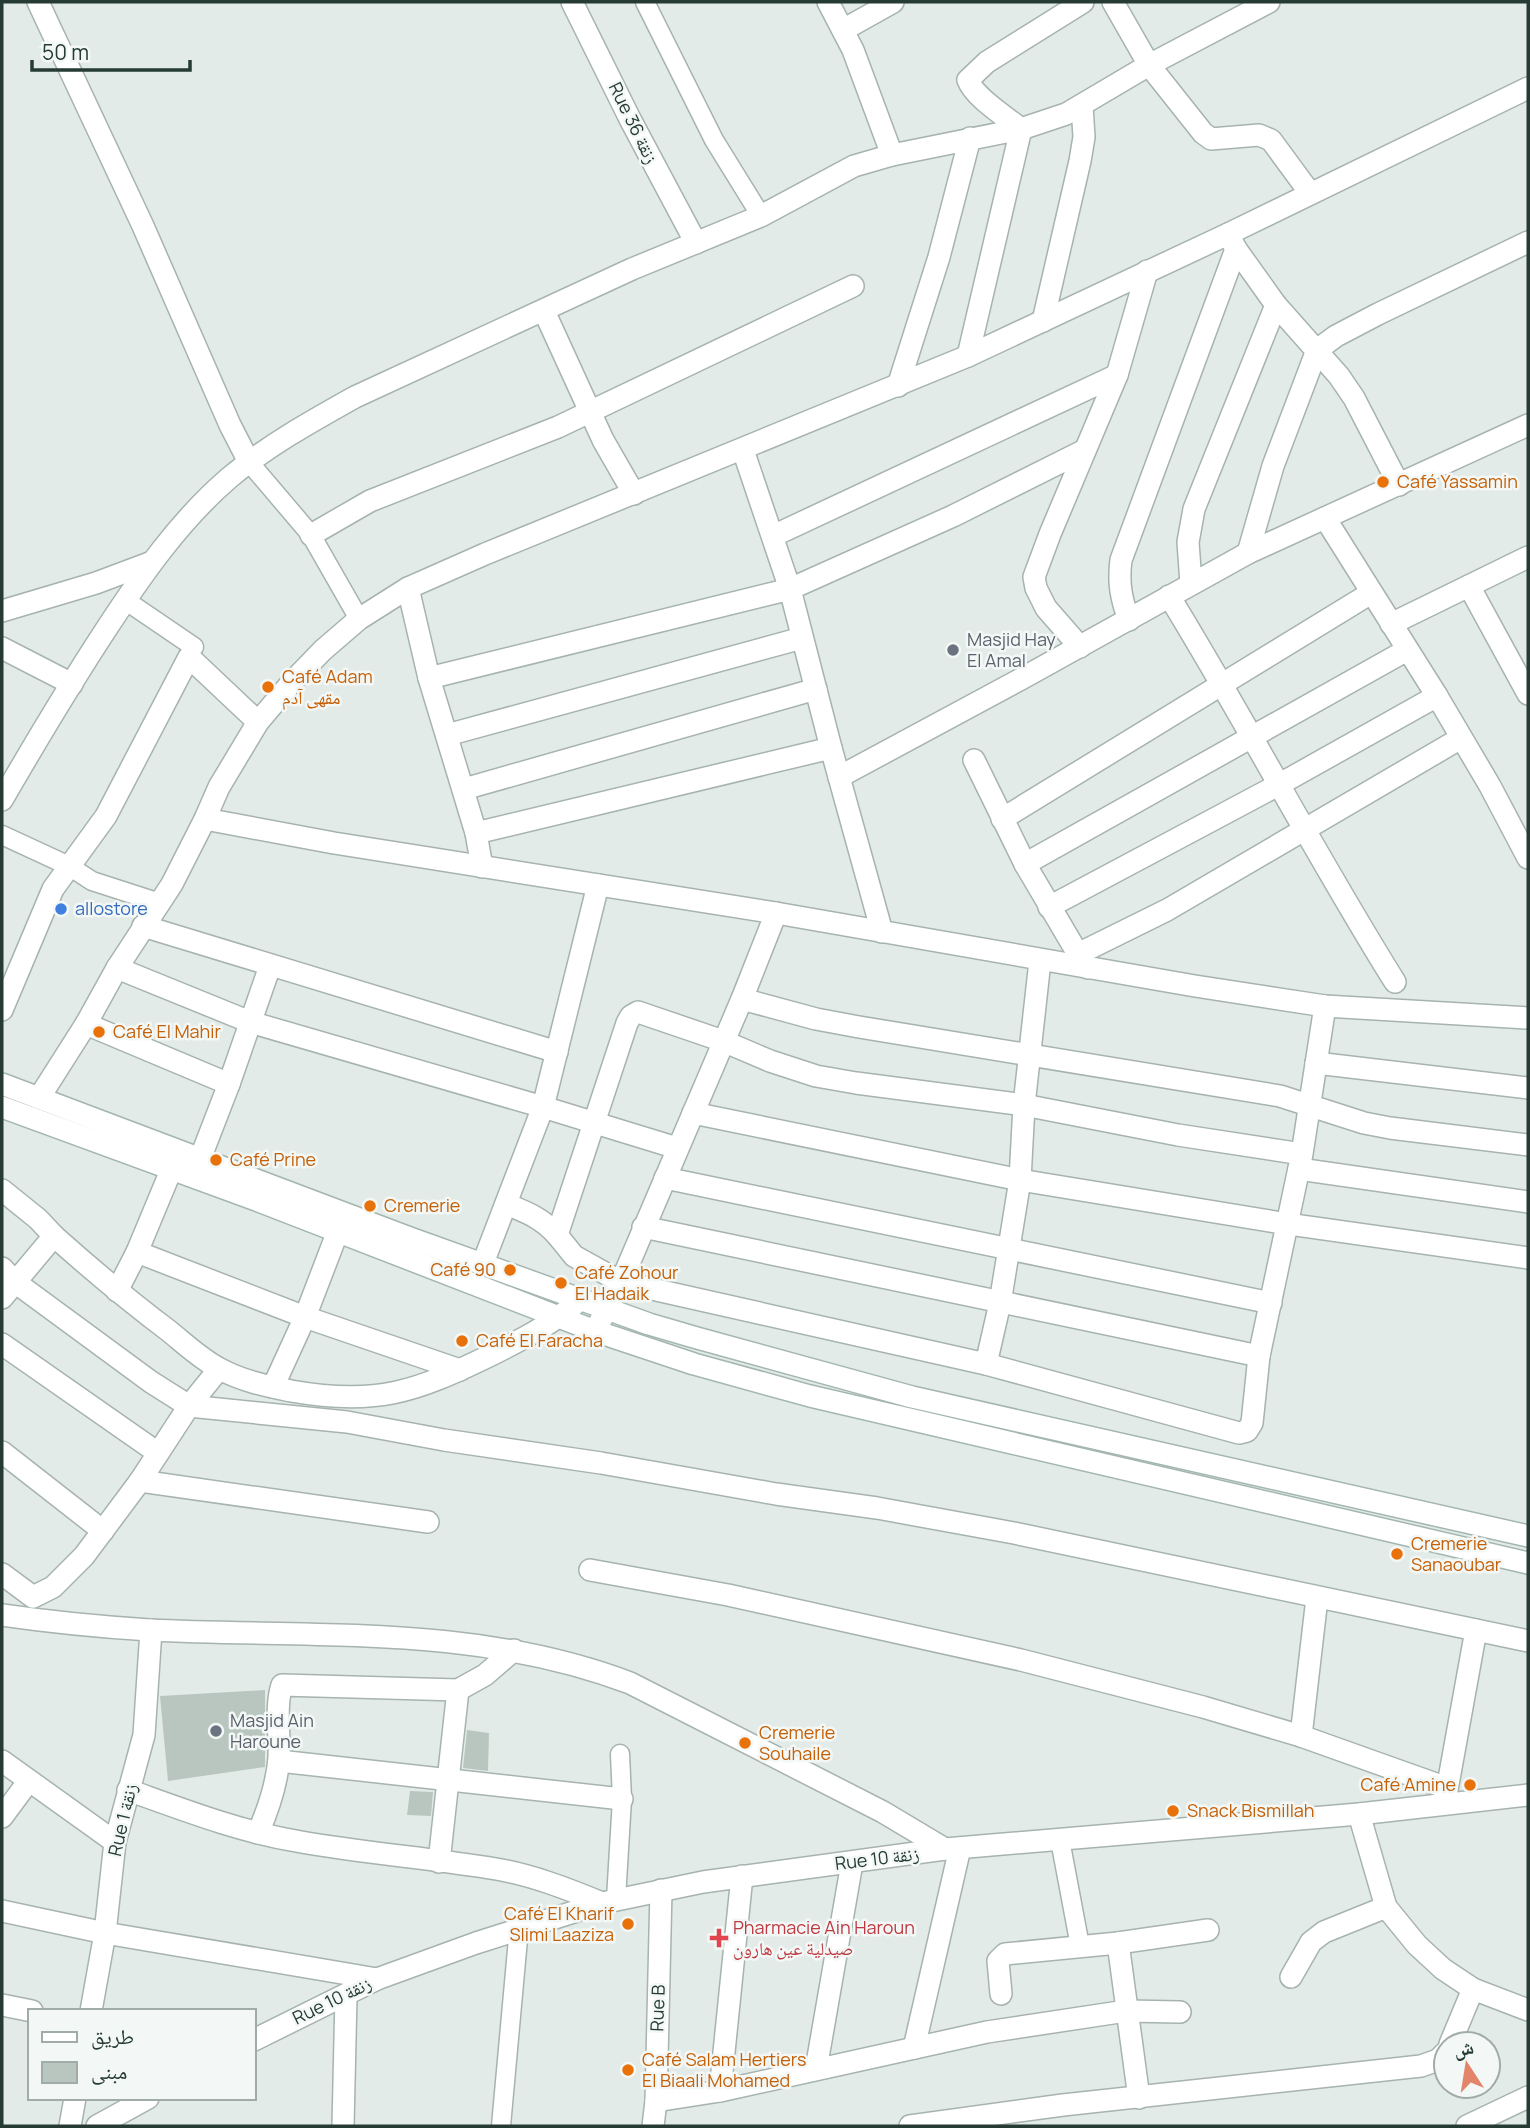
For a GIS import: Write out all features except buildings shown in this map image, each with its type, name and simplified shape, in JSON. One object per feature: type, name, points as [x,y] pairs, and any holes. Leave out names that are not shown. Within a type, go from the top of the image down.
[{"type":"street","points":[[38,2],[249,462],[311,535],[359,619]]},
{"type":"street","name":"Rue 36 زنقة","points":[[572,2],[696,243]]},
{"type":"street","points":[[645,2],[714,140],[761,216]]},
{"type":"street","points":[[828,2],[853,50],[892,155]]},
{"type":"street","points":[[843,30],[893,2]]},
{"type":"street","points":[[1021,129],[978,95],[968,80],[987,62],[1083,2]]},
{"type":"street","points":[[1113,2],[1149,65],[1207,137],[1211,139],[1259,135],[1271,140],[1310,193]]},
{"type":"street","points":[[2,800],[125,600],[188,518],[249,462],[315,419],[355,397],[632,269],[761,216],[854,166],[892,155],[1048,121],[1082,106],[1149,65],[1269,2]]},
{"type":"street","points":[[39,1098],[143,926],[160,903],[205,820],[219,787],[258,722],[323,650],[359,619],[408,588],[485,554],[898,386],[968,356],[1147,271],[1232,241],[1310,193],[1528,88]]},
{"type":"street","points":[[1043,321],[1080,161],[1084,137],[1082,106]]},
{"type":"street","points":[[968,356],[1021,129]]},
{"type":"street","points":[[898,386],[939,257],[970,138]]},
{"type":"street","points":[[1232,241],[1276,305],[1339,376],[1354,398],[1399,485]]},
{"type":"street","points":[[1129,620],[1121,597],[1121,560],[1232,241]]},
{"type":"street","points":[[1248,553],[1273,466],[1317,350],[1336,336],[1378,314],[1528,242]]},
{"type":"street","points":[[1080,647],[1046,608],[1036,588],[1034,577],[1117,375],[1147,271]]},
{"type":"street","points":[[311,535],[370,501],[590,413],[853,286]]},
{"type":"street","points":[[1191,584],[1188,542],[1194,509],[1276,305]]},
{"type":"street","points":[[544,311],[590,413],[634,494]]},
{"type":"street","points":[[773,536],[1117,375]]},
{"type":"street","points":[[839,777],[1248,553],[1528,425]]},
{"type":"street","points":[[743,450],[790,589],[882,932]]},
{"type":"street","points":[[429,678],[790,589],[953,516],[1085,450]]},
{"type":"street","points":[[1325,519],[1437,696],[1490,786],[1528,858]]},
{"type":"street","points":[[1391,624],[1528,557]]},
{"type":"street","points":[[2,611],[152,562]]},
{"type":"street","points":[[1469,586],[1522,665],[1528,694]]},
{"type":"street","points":[[408,588],[429,678],[464,789],[482,867]]},
{"type":"street","points":[[1002,820],[1371,593]]},
{"type":"street","points":[[1169,596],[1223,684],[1395,982]]},
{"type":"street","points":[[125,600],[194,647]]},
{"type":"street","points":[[447,735],[802,638]]},
{"type":"street","points":[[2,648],[72,684]]},
{"type":"street","points":[[1025,864],[1407,650]]},
{"type":"street","points":[[2,1010],[53,889],[106,816],[189,657],[258,722]]},
{"type":"street","points":[[464,789],[816,689]]},
{"type":"street","points":[[1049,907],[1280,784],[1437,696]]},
{"type":"street","points":[[1083,961],[1461,738]]},
{"type":"street","points":[[476,834],[831,748]]},
{"type":"street","points":[[974,760],[1025,864],[1083,961]]},
{"type":"street","points":[[205,820],[776,913],[1040,961],[1083,961],[1325,1006],[1528,1018]]},
{"type":"street","points":[[2,835],[69,866],[92,881],[160,903]]},
{"type":"street","points":[[483,1263],[543,1107],[598,885]]},
{"type":"street","points":[[595,1331],[621,1282],[776,913]]},
{"type":"street","points":[[143,926],[557,1052]]},
{"type":"street","points":[[986,1364],[1000,1303],[1020,1180],[1024,1105],[1040,961]]},
{"type":"street","points":[[200,1159],[270,966]]},
{"type":"street","points":[[117,968],[250,1022],[677,1148]]},
{"type":"street","points":[[742,999],[827,1021],[1280,1096],[1364,1123],[1390,1128],[1528,1145]]},
{"type":"street","points":[[506,1204],[547,1223],[574,1256],[621,1282],[986,1364],[1239,1433],[1247,1431],[1252,1423],[1259,1356],[1311,1105],[1325,1006]]},
{"type":"street","points":[[557,1235],[627,1023],[635,1014],[642,1013],[816,1076],[1024,1105],[1300,1161],[1528,1202]]},
{"type":"street","points":[[86,1024],[229,1084]]},
{"type":"street","points":[[1316,1063],[1528,1088]]},
{"type":"street","points":[[2,1084],[398,1234],[696,1338],[912,1397],[1528,1536]]},
{"type":"street","points":[[2,1107],[172,1168],[595,1331],[694,1364],[810,1396],[1528,1563]]},
{"type":"street","points":[[693,1113],[1020,1180],[1287,1224],[1528,1258]]},
{"type":"street","points":[[117,1291],[137,1252],[172,1168]]},
{"type":"street","points":[[665,1178],[1271,1303]]},
{"type":"street","points":[[2,1190],[117,1291],[219,1369],[247,1381],[274,1388],[329,1396],[379,1397],[419,1387],[460,1370],[560,1318],[581,1299]]},
{"type":"street","points":[[643,1227],[1259,1356]]},
{"type":"street","points":[[274,1388],[338,1231]]},
{"type":"street","points":[[54,1236],[6,1283],[189,1406],[347,1422],[776,1494],[877,1508],[1014,1533],[1528,1641]]},
{"type":"street","points":[[137,1252],[305,1317],[460,1370]]},
{"type":"street","points":[[2,1344],[158,1452]]},
{"type":"street","points":[[2,1574],[33,1597],[53,1587],[84,1556],[141,1481],[189,1406],[219,1369]]},
{"type":"street","points":[[2,1452],[103,1531]]},
{"type":"street","points":[[141,1481],[428,1522]]},
{"type":"street","points":[[590,1570],[728,1595],[1021,1660],[1203,1707],[1301,1736],[1446,1796],[1476,1630]]},
{"type":"street","points":[[1301,1736],[1317,1598]]},
{"type":"street","points":[[2,1615],[151,1630],[416,1638],[514,1650],[590,1668],[630,1683],[953,1849],[914,2048]]},
{"type":"street","name":"Rue 1 زنقة","points":[[91,2009],[115,1842],[144,1735],[151,1630]]},
{"type":"street","points":[[258,1833],[266,1815],[279,1761],[282,1685],[458,1690],[485,1675],[514,1650]]},
{"type":"street","points":[[439,1862],[458,1690]]},
{"type":"street","points":[[128,1790],[217,1822],[258,1833],[374,1855],[498,1869],[609,1901],[622,1798],[620,1754]]},
{"type":"street","points":[[279,1761],[622,1798]]},
{"type":"street","points":[[2,1762],[115,1842]]},
{"type":"street","points":[[2,1817],[28,1782]]},
{"type":"street","name":"Rue 10 زنقة","points":[[256,2039],[377,1979],[519,1928],[609,1901],[661,1890],[742,1876],[953,1849],[1360,1814],[1446,1796],[1528,1795]]},
{"type":"street","points":[[1360,1814],[1386,1908],[1417,1945],[1443,1969],[1474,1989],[1528,2010]]},
{"type":"street","points":[[1060,1840],[1080,1946]]},
{"type":"street","points":[[816,2069],[852,1863]]},
{"type":"street","points":[[720,2091],[742,1876]]},
{"type":"street","name":"Rue B","points":[[653,2126],[656,2101],[661,1890]]},
{"type":"street","points":[[1292,1977],[1311,1942],[1324,1932],[1386,1908]]},
{"type":"street","points":[[2,1911],[104,1933],[377,1979]]},
{"type":"street","points":[[500,2126],[519,1928]]},
{"type":"street","points":[[1001,1994],[998,1961],[1005,1954],[1118,1943],[1208,1930]]},
{"type":"street","points":[[1118,1943],[1139,2098]]},
{"type":"street","points":[[1456,2030],[1474,1989]]},
{"type":"street","points":[[343,2126],[346,1996]]},
{"type":"street","points":[[2,2005],[28,2010]]},
{"type":"street","points":[[656,2101],[720,2091],[987,2032],[1126,2011],[1180,2012]]},
{"type":"street","points":[[910,2126],[1063,2105],[1420,2066],[1432,2062]]},
{"type":"street","points":[[70,2126],[75,2100]]},
{"type":"street","points":[[97,2126],[144,2100]]},
{"type":"street","points":[[1467,2126],[1526,2103]]},
{"type":"place","name":"Café Yassamin","points":[[1383,482]]},
{"type":"place","name":"Masjid Hay El Amal","points":[[953,650]]},
{"type":"place","name":"Café Adam مقهى آدم","points":[[268,687]]},
{"type":"place","name":"allostore","points":[[61,909]]},
{"type":"place","name":"Café El Mahir","points":[[99,1032]]},
{"type":"place","name":"Café Prine","points":[[216,1160]]},
{"type":"place","name":"Cremerie","points":[[370,1206]]},
{"type":"place","name":"Café 90","points":[[510,1270]]},
{"type":"place","name":"Café Zohour El Hadaik","points":[[561,1283]]},
{"type":"place","name":"Café El Faracha","points":[[462,1341]]},
{"type":"place","name":"Cremerie Sanaoubar","points":[[1397,1554]]},
{"type":"place","name":"Masjid Ain Haroune","points":[[216,1731]]},
{"type":"place","name":"Cremerie Souhaile","points":[[745,1743]]},
{"type":"place","name":"Café Amine","points":[[1470,1785]]},
{"type":"place","name":"Snack Bismillah","points":[[1173,1811]]},
{"type":"place","name":"Café El Kharif Slimi Laaziza","points":[[628,1924]]},
{"type":"place","name":"Pharmacie Ain Haroun صيدلية عين هارون","points":[[719,1938]]},
{"type":"place","name":"Café Salam Hertiers El Biaali Mohamed","points":[[628,2070]]}]
